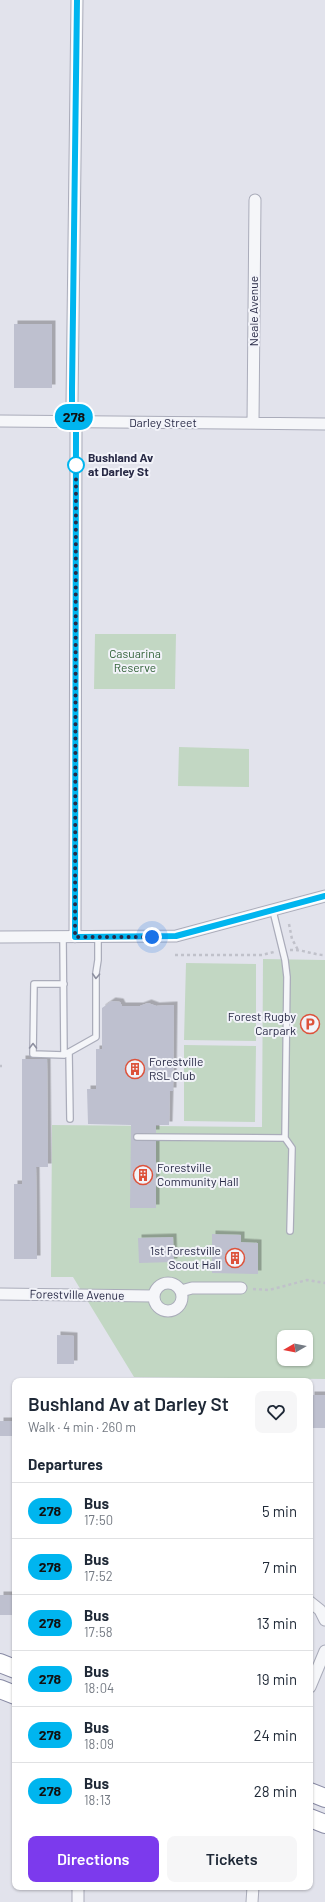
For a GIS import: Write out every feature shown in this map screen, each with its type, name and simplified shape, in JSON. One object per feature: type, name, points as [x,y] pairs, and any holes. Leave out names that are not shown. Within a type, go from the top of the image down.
[{"type":"highway","points":[[0,1663],[12,1668]]},
{"type":"highway","points":[[0,1689],[12,1695]]},
{"type":"highway","points":[[313,1793],[325,1798]]},
{"type":"highway","points":[[313,1819],[325,1824]]},
{"type":"street","points":[[75,937],[75,422],[72,404],[72,317],[77,0]]},
{"type":"street","name":"Neale Avenue","points":[[253,423],[255,200]]},
{"type":"street","name":"Darley Street","points":[[0,422],[325,424]]},
{"type":"street","points":[[0,937],[176,936],[325,896]]},
{"type":"street","points":[[165,1283],[174,1284],[181,1291],[182,1296],[180,1305],[173,1311],[163,1311],[159,1309],[153,1296],[157,1287],[165,1283]]},
{"type":"street","points":[[181,1291],[192,1288],[240,1288]]},
{"type":"street","name":"Forestville Avenue","points":[[0,1294],[153,1296]]},
{"type":"street","points":[[313,1604],[320,1610],[325,1620]]},
{"type":"street","points":[[313,1680],[325,1651]]},
{"type":"street","points":[[78,1890],[78,1902]]},
{"type":"street","points":[[252,1902],[253,1890]]},
{"type":"lane","points":[[273,911],[287,977],[285,1138],[292,1148],[290,1231]]},
{"type":"lane","points":[[64,937],[64,984],[70,1119]]},
{"type":"lane","points":[[64,984],[34,984],[33,1054],[67,1053],[96,1037],[96,973],[98,960],[98,937]]},
{"type":"lane","points":[[137,1137],[285,1138]]},
{"type":"path","points":[[289,924],[292,939],[298,950]]},
{"type":"path","points":[[175,956],[262,955],[282,950],[298,950],[316,955],[325,955]]},
{"type":"path","points":[[240,1288],[269,1290],[307,1280],[325,1283]]},
{"type":"green space","name":"Casuarina Reserve","points":[[95,634],[176,634],[175,689],[94,689]]},
{"type":"green space","points":[[179,747],[249,749],[249,787],[178,786]]},
{"type":"green space","points":[[263,959],[325,960],[325,1379],[134,1377],[73,1277],[51,1277],[52,1125],[262,1127]]},
{"type":"green space","points":[[186,963],[256,964],[256,1041],[184,1040]]},
{"type":"green space","points":[[184,1045],[256,1046],[255,1122],[184,1121]]},
{"type":"building","points":[[14,324],[52,324],[52,388],[14,388]]},
{"type":"building","name":"Forestville RSL Club","points":[[112,1001],[120,1002],[122,1006],[140,1006],[148,1003],[156,1006],[174,1005],[173,1091],[170,1091],[169,1125],[156,1125],[156,1133],[137,1133],[133,1137],[137,1141],[156,1141],[156,1208],[130,1208],[131,1125],[88,1124],[87,1089],[96,1089],[96,1049],[102,1049],[102,1008]]},
{"type":"building","points":[[22,1059],[47,1059],[48,1167],[36,1167],[37,1259],[14,1259],[14,1184],[22,1184]]},
{"type":"building","name":"1st Forestville Scout Hall","points":[[212,1234],[241,1235],[241,1242],[258,1243],[258,1274],[212,1273]]},
{"type":"building","points":[[173,1237],[174,1262],[139,1263],[138,1238]]},
{"type":"building","points":[[57,1335],[74,1336],[74,1364],[57,1364]]},
{"type":"building","points":[[313,1395],[325,1395],[325,1428],[313,1428]]},
{"type":"building","points":[[0,1421],[12,1421],[12,1436],[0,1436]]},
{"type":"building","points":[[0,1595],[12,1595],[12,1615],[0,1615]]},
{"type":"bus line","name":"278","points":[[77,0],[72,317],[72,404],[76,431],[75,937],[176,936],[325,896]]},
{"type":"place","name":"Bushland Av at Darley St","points":[[76,465]]},
{"type":"place","name":"Forest Rugby Carpark","points":[[310,1024]]},
{"type":"place","name":"Forestville RSL Club","points":[[135,1069]]},
{"type":"place","name":"Forestville Community Hall","points":[[143,1175]]},
{"type":"place","name":"1st Forestville Scout Hall","points":[[235,1258]]},
{"type":"route","points":[[76,465],[75,937],[152,937]]}]
